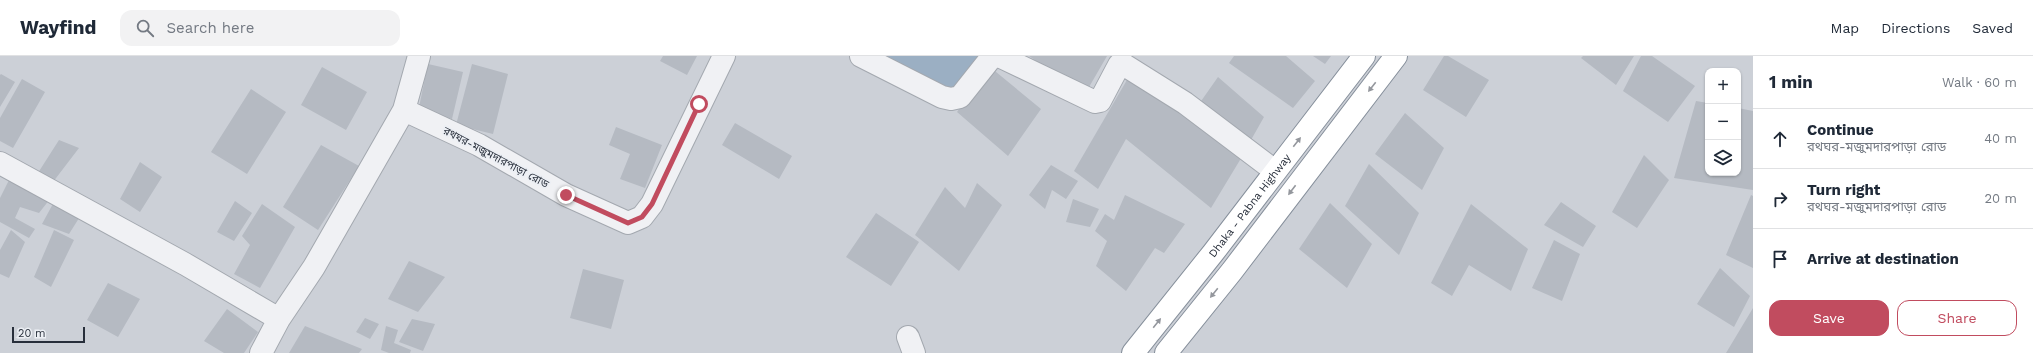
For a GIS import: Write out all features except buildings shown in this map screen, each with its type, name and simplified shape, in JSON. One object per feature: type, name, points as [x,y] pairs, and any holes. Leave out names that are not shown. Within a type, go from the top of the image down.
[{"type":"highway","name":"Dhaka - Pabna Highway","points":[[1133,353],[1213,253],[1364,56]]},
{"type":"highway","points":[[1166,353],[1232,270],[1396,56]]},
{"type":"street","points":[[260,353],[279,319],[314,267],[404,110],[420,56]]},
{"type":"street","name":"রথঘর-মজুমদারপাড়া রোড","points":[[404,110],[479,145],[566,195],[628,223],[642,217],[652,204],[724,56]]},
{"type":"street","points":[[861,56],[942,97],[951,99],[960,97],[991,58],[999,56],[1095,102],[1100,101],[1119,65],[1126,66],[1185,103],[1275,171]]},
{"type":"street","points":[[0,163],[185,264],[279,319]]},
{"type":"shaded area","points":[[0,56],[1753,56],[1753,353],[0,353]]},
{"type":"water","points":[[868,56],[988,56],[956,89],[932,87]]},
{"type":"route","points":[[566,195],[628,223],[642,217],[652,204],[699,104]]}]
